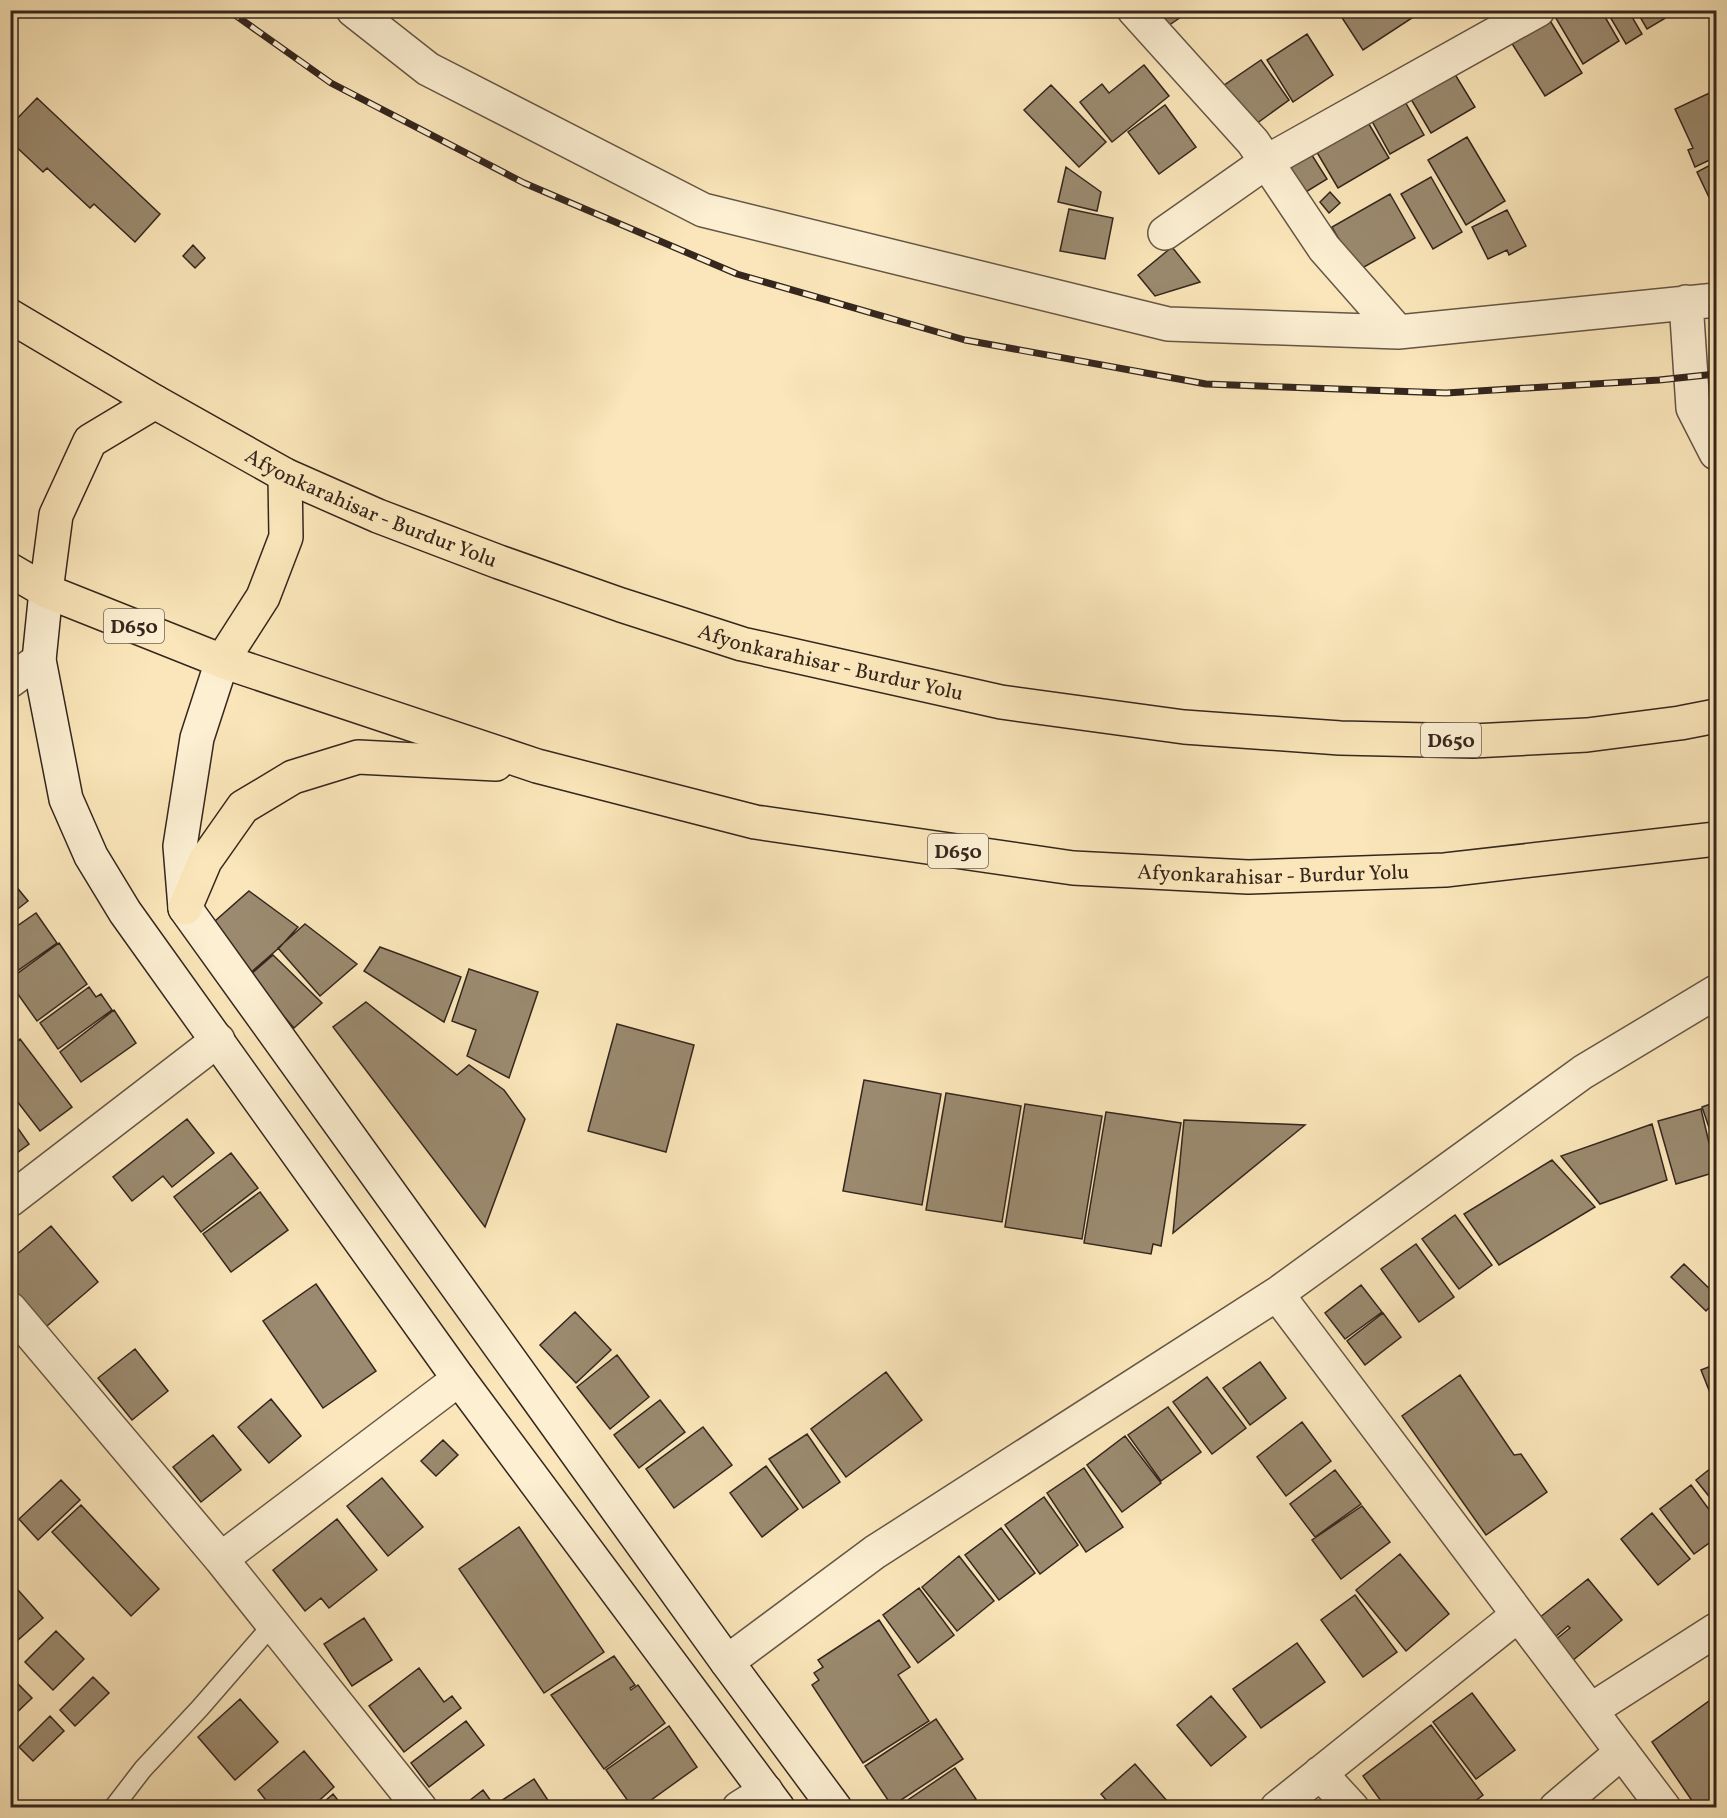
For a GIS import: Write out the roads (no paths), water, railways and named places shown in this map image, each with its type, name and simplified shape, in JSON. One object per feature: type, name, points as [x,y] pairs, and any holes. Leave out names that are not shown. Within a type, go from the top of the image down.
[{"type":"highway","name":"Afyonkarahisar - Burdur Yolu","points":[[10,316],[285,476],[378,516],[500,562],[621,605],[742,644],[1001,702],[1184,727],[1340,738],[1473,741],[1587,735],[1716,716]]},
{"type":"highway","points":[[46,591],[56,515],[90,441],[155,402]]},
{"type":"highway","points":[[222,661],[263,597],[286,537],[285,476]]},
{"type":"highway","name":"Afyonkarahisar - Burdur Yolu","points":[[10,570],[46,591],[222,661],[537,766],[755,822],[1072,868],[1248,877],[1445,870],[1716,839]]},
{"type":"highway","points":[[185,908],[205,861],[243,807],[293,777],[358,757],[537,766]]},
{"type":"street","points":[[353,10],[428,69],[703,210],[1168,324],[1398,332],[1701,301],[1693,408],[1716,453]]},
{"type":"street","points":[[1134,10],[1253,142],[1324,248],[1398,332]]},
{"type":"street","points":[[1165,233],[1266,162],[1538,10]]},
{"type":"street","points":[[46,591],[39,660],[66,799],[91,856],[125,912],[761,1802]]},
{"type":"street","points":[[10,681],[39,660]]},
{"type":"street","points":[[222,661],[197,738],[180,846],[185,908],[727,1662],[835,1808]]},
{"type":"street","points":[[727,1662],[875,1552],[1277,1293],[1582,1072],[1716,992]]},
{"type":"street","points":[[10,1200],[218,1040]]},
{"type":"street","points":[[1277,1293],[1664,1808]]},
{"type":"street","points":[[10,1309],[221,1559],[420,1808]]},
{"type":"street","points":[[221,1559],[459,1379]]},
{"type":"street","points":[[1277,1808],[1518,1615]]},
{"type":"street","points":[[1591,1710],[1716,1630]]},
{"type":"street","points":[[1556,1808],[1622,1752]]},
{"type":"street","points":[[1320,1773],[1352,1808]]},
{"type":"lane","points":[[113,1808],[143,1768],[201,1708],[273,1624]]},
{"type":"railway","points":[[228,10],[331,83],[524,183],[737,274],[965,340],[1206,384],[1446,393],[1659,380],[1716,374]]}]
